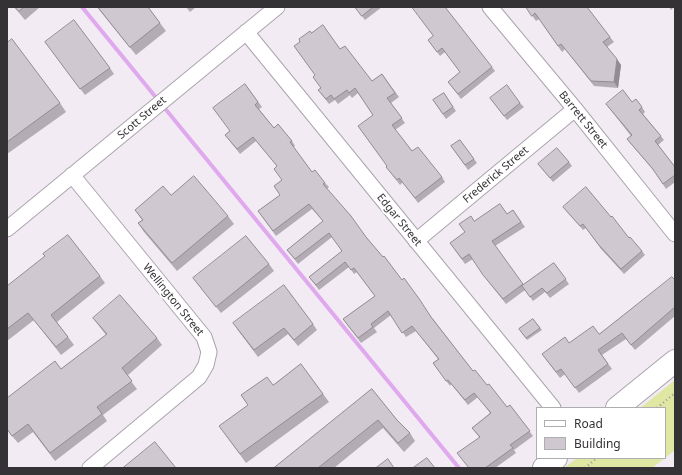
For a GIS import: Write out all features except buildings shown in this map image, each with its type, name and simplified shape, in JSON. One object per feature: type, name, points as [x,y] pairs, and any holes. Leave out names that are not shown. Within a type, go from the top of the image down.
[{"type":"street","name":"Scott Street","points":[[8,227],[277,7]]},
{"type":"street","name":"Barrett Street","points":[[490,7],[575,109],[675,234]]},
{"type":"street","name":"Edgar Street","points":[[246,32],[552,407]]},
{"type":"street","name":"Frederick Street","points":[[416,241],[575,109]]},
{"type":"street","name":"Wellington Street","points":[[72,175],[204,337],[209,352],[206,365],[199,377],[90,468]]},
{"type":"street","points":[[618,407],[675,361]]},
{"type":"street","points":[[544,468],[555,459]]},
{"type":"path","points":[[658,407],[675,393]]},
{"type":"path","points":[[585,468],[596,459]]},
{"type":"green space","points":[[675,380],[675,450],[666,457],[666,407],[641,407]]},
{"type":"green space","points":[[576,459],[664,459],[652,468],[564,468]]},
{"type":"waterway","points":[[82,7],[459,468]]}]
